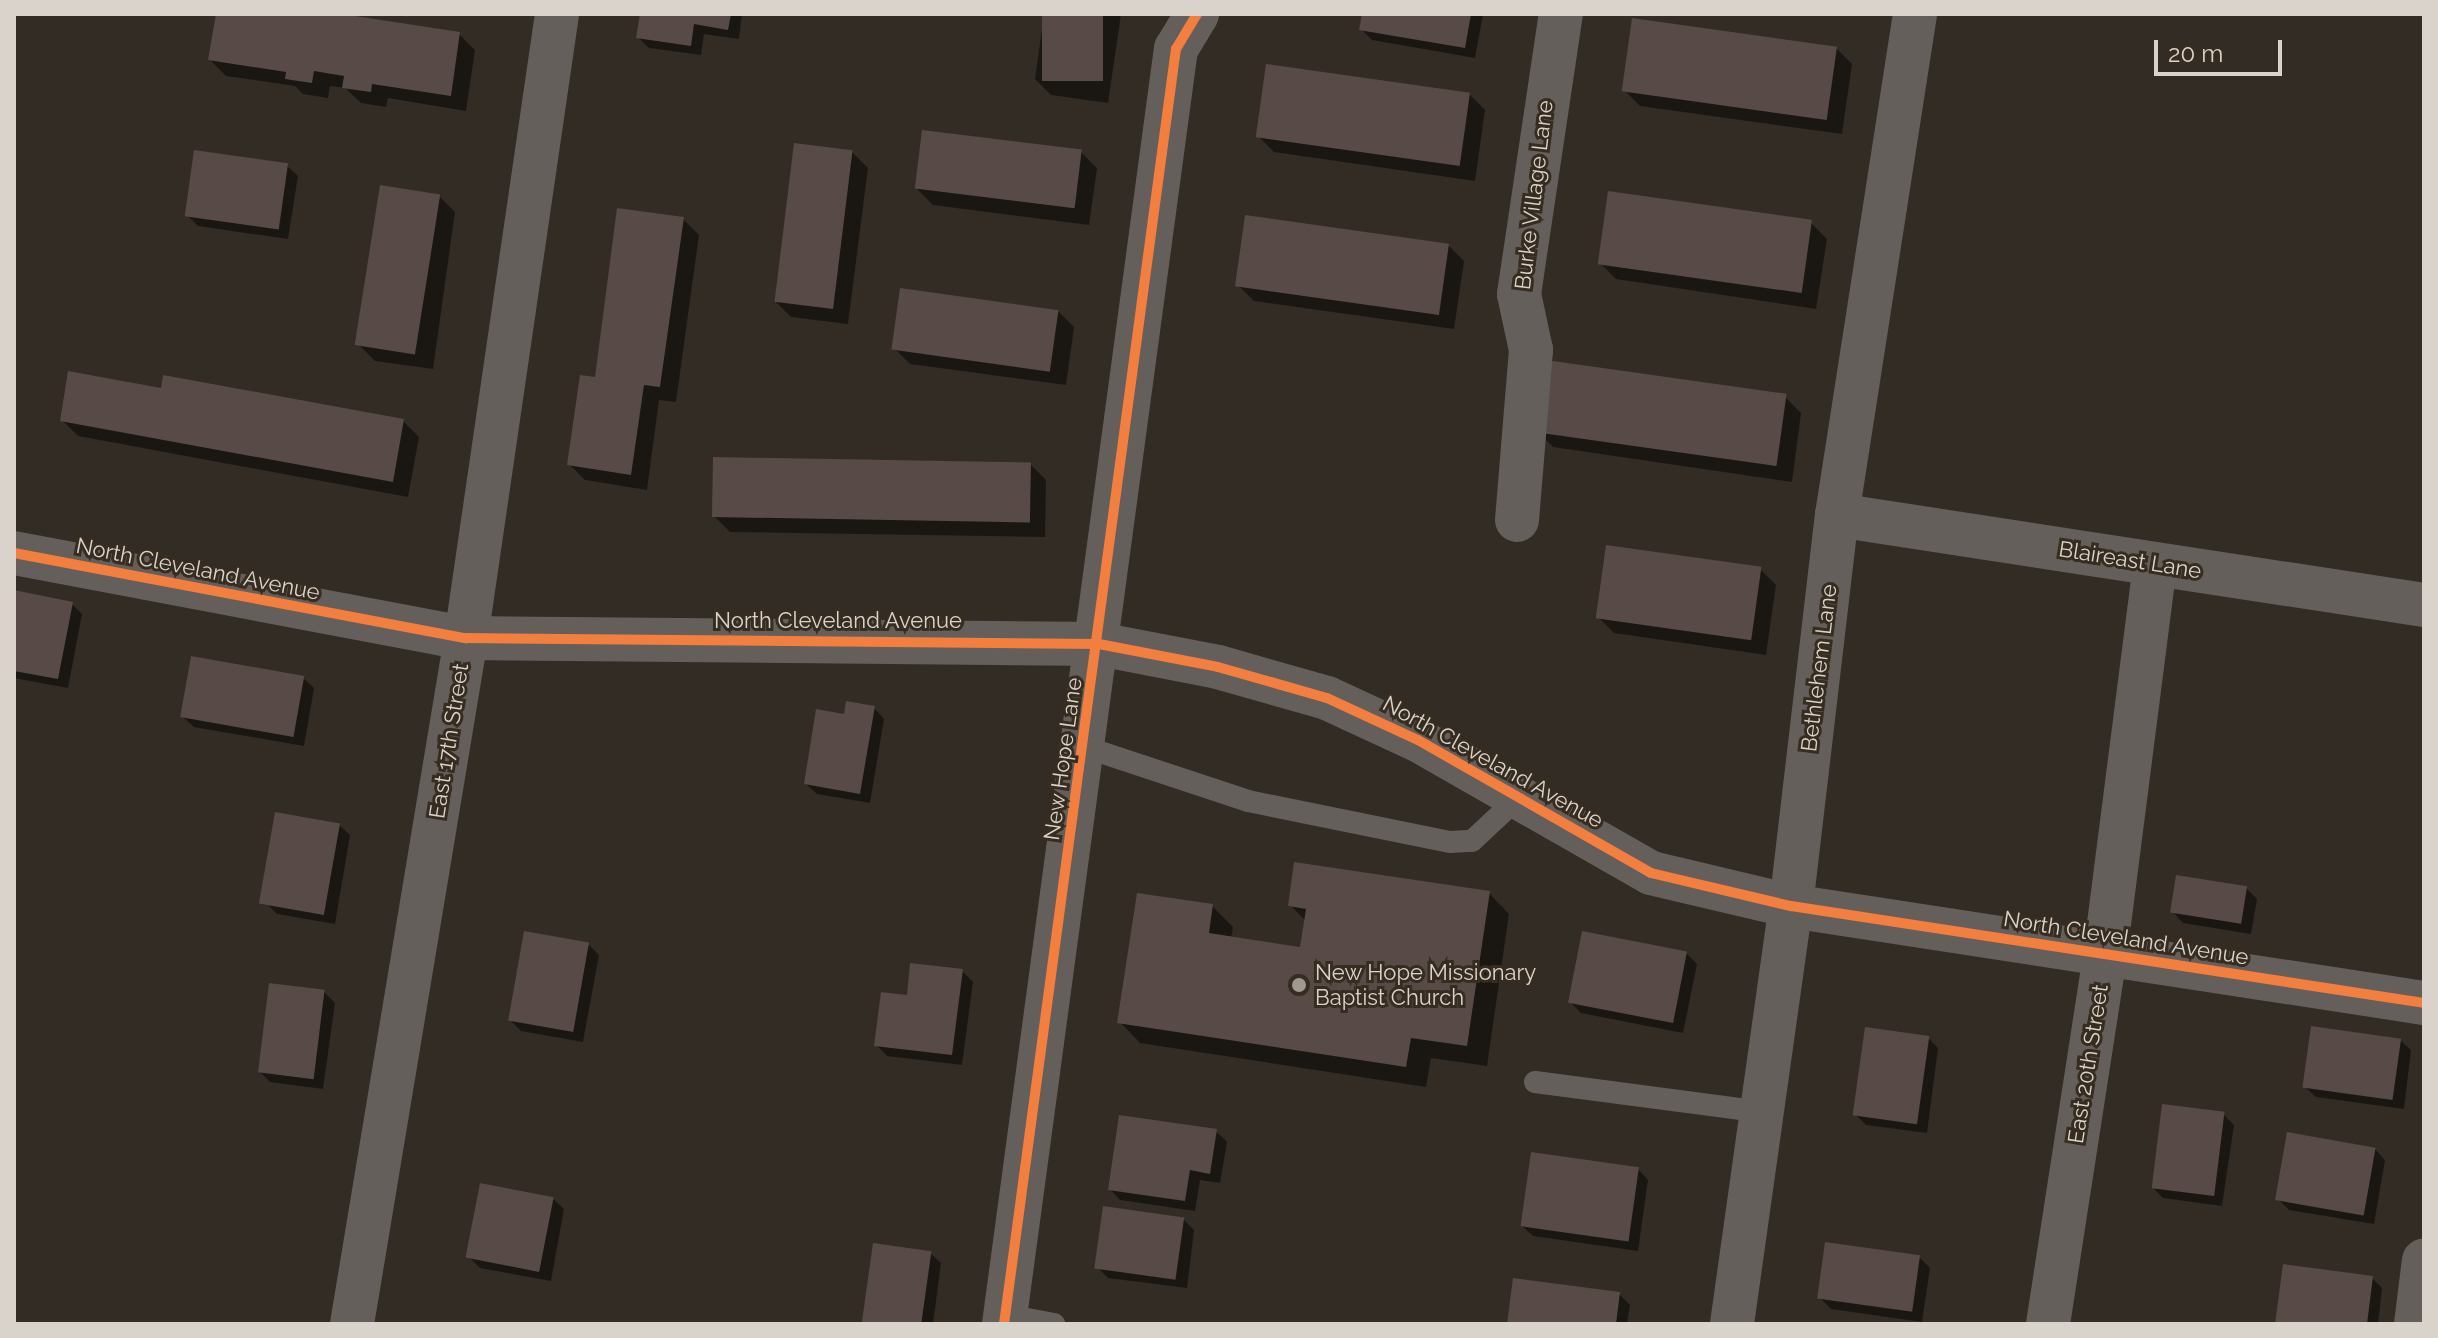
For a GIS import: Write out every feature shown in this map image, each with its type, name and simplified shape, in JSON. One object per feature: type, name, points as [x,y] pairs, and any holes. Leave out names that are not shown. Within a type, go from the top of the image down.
[{"type":"street","name":"East 17th Street","points":[[352,1324],[466,638],[557,14]]},
{"type":"street","name":"New Hope Lane","points":[[1005,1319],[1099,644],[1176,49],[1197,14]]},
{"type":"street","name":"Burke Village Lane","points":[[1517,520],[1531,350],[1519,294],[1561,14]]},
{"type":"street","name":"Bethlehem Lane","points":[[1732,1324],[1791,906],[1837,515],[1915,14]]},
{"type":"street","name":"Blaireast Lane","points":[[1837,515],[2424,605]]},
{"type":"street","name":"North Cleveland Avenue","points":[[14,553],[466,638],[1099,644],[1218,667],[1327,698],[1418,740],[1651,873],[1791,906],[2424,1003]]},
{"type":"street","name":"East 20th Street","points":[[2048,1324],[2105,955],[2155,564]]},
{"type":"street","points":[[2416,1324],[2424,1260]]},
{"type":"lane","points":[[1085,747],[1248,801],[1450,842],[1472,841],[1519,797]]},
{"type":"lane","points":[[1535,1082],[1764,1112]]},
{"type":"lane","points":[[1005,1319],[1054,1324]]},
{"type":"building","points":[[216,14],[342,14],[460,32],[451,96],[372,84],[371,92],[342,88],[344,76],[314,71],[312,83],[285,79],[286,72],[208,60]]},
{"type":"building","points":[[640,14],[731,14],[728,30],[694,24],[691,46],[636,38]]},
{"type":"building","points":[[1042,14],[1103,14],[1103,81],[1042,81]]},
{"type":"building","points":[[1362,14],[1471,14],[1465,48],[1359,30]]},
{"type":"building","points":[[1632,18],[1837,47],[1827,120],[1622,91]]},
{"type":"building","points":[[1266,64],[1470,93],[1460,166],[1256,137]]},
{"type":"building","points":[[922,130],[1082,150],[1075,208],[915,189]]},
{"type":"building","points":[[794,143],[853,150],[833,309],[775,302]]},
{"type":"building","points":[[194,150],[288,163],[279,230],[185,216]]},
{"type":"building","points":[[380,185],[440,195],[415,355],[355,345]]},
{"type":"building","points":[[1608,191],[1812,220],[1802,293],[1598,264]]},
{"type":"building","points":[[617,208],[684,217],[660,387],[644,385],[631,475],[567,465],[580,375],[595,377]]},
{"type":"building","points":[[1245,215],[1449,244],[1439,315],[1235,286]]},
{"type":"building","points":[[900,288],[1058,310],[1050,372],[891,349]]},
{"type":"building","points":[[1546,360],[1787,394],[1776,466],[1536,432]]},
{"type":"building","points":[[68,371],[161,388],[163,375],[404,419],[393,482],[60,421]]},
{"type":"building","points":[[713,457],[1031,463],[1030,523],[712,517]]},
{"type":"building","points":[[1606,545],[1761,567],[1751,640],[1596,618]]},
{"type":"building","points":[[14,590],[73,602],[58,679],[14,671]]},
{"type":"building","points":[[191,656],[304,676],[293,737],[180,717]]},
{"type":"building","points":[[846,701],[875,706],[860,794],[804,784],[816,709],[844,714]]},
{"type":"building","points":[[275,812],[340,823],[324,915],[259,904]]},
{"type":"building","name":"New Hope Missionary Baptist Church","points":[[1294,862],[1490,891],[1467,1046],[1411,1038],[1406,1067],[1117,1023],[1137,893],[1213,904],[1209,933],[1300,947],[1306,909],[1288,906]]},
{"type":"building","points":[[2176,875],[2247,886],[2241,924],[2170,913]]},
{"type":"building","points":[[524,931],[589,942],[573,1032],[508,1021]]},
{"type":"building","points":[[1582,931],[1687,951],[1673,1023],[1568,1003]]},
{"type":"building","points":[[910,963],[963,969],[952,1055],[874,1046],[881,992],[907,995]]},
{"type":"building","points":[[269,983],[325,990],[314,1079],[258,1072]]},
{"type":"building","points":[[2311,1026],[2401,1039],[2392,1100],[2302,1087]]},
{"type":"building","points":[[1865,1027],[1929,1036],[1917,1124],[1853,1115]]},
{"type":"building","points":[[2162,1104],[2225,1112],[2214,1196],[2152,1188]]},
{"type":"building","points":[[1119,1115],[1217,1129],[1210,1174],[1190,1170],[1185,1201],[1108,1190]]},
{"type":"building","points":[[2287,1132],[2376,1148],[2364,1216],[2275,1200]]},
{"type":"building","points":[[1531,1152],[1639,1167],[1629,1241],[1521,1226]]},
{"type":"building","points":[[480,1183],[554,1197],[539,1272],[465,1258]]},
{"type":"building","points":[[1103,1206],[1184,1217],[1175,1280],[1094,1268]]},
{"type":"building","points":[[1825,1242],[1920,1255],[1912,1312],[1817,1298]]},
{"type":"building","points":[[873,1243],[931,1251],[921,1324],[862,1324]]},
{"type":"building","points":[[2283,1264],[2373,1276],[2367,1324],[2275,1324]]},
{"type":"building","points":[[1513,1278],[1620,1292],[1616,1324],[1507,1324]]},
{"type":"cycle path","points":[[1004,1324],[1176,49],[1197,14]]},
{"type":"cycle path","points":[[14,553],[466,638],[1099,644],[1218,667],[1327,698],[1418,740],[1651,873],[1791,906],[2424,1003]]},
{"type":"place","name":"New Hope Missionary Baptist Church","points":[[1299,985]]}]
